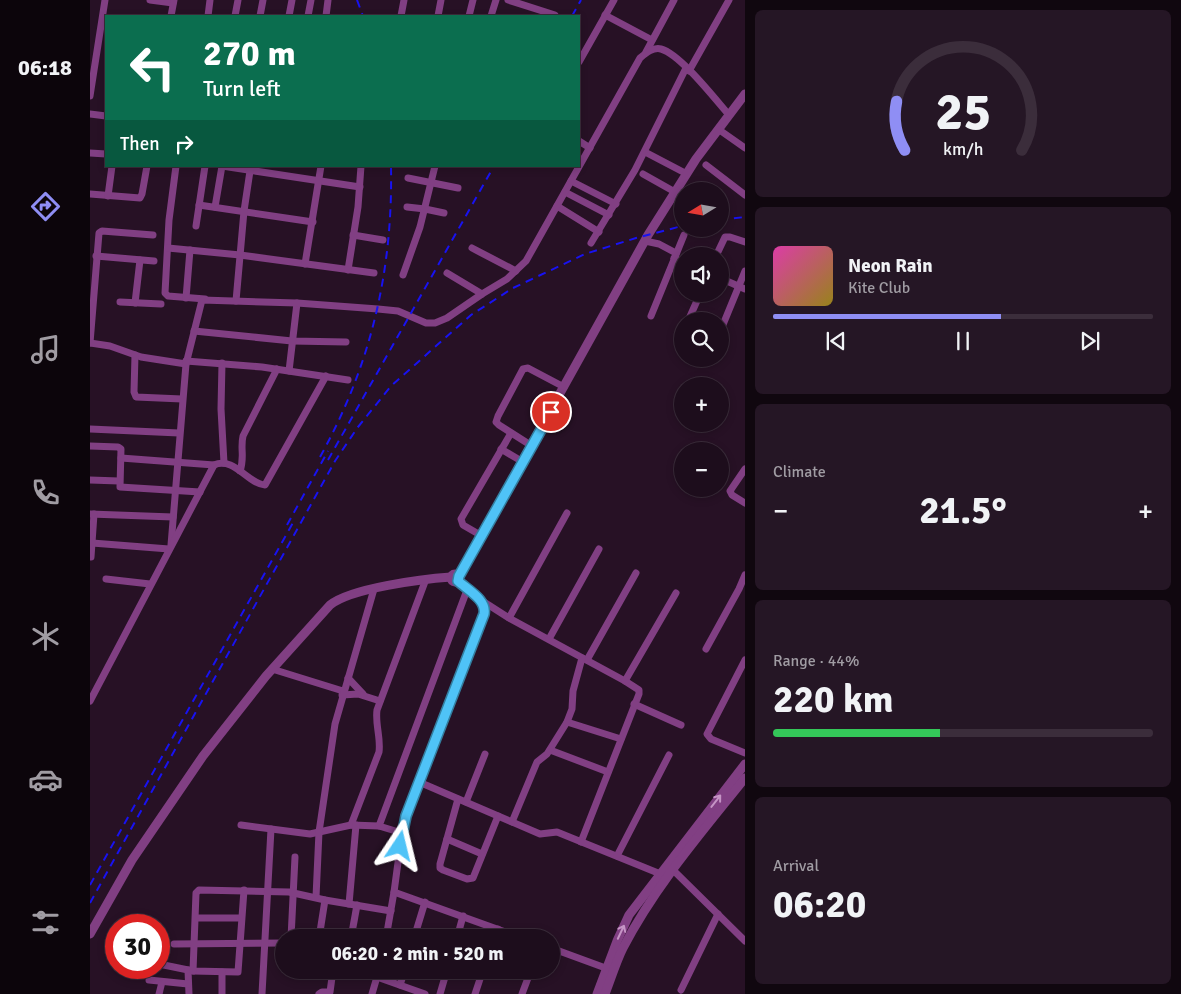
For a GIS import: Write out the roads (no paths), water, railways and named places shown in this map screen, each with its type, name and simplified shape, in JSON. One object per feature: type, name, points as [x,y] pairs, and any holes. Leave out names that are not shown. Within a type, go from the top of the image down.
[{"type":"street","points":[[90,96],[105,0]]},
{"type":"street","points":[[150,0],[173,2],[171,15]]},
{"type":"street","points":[[208,15],[210,0]]},
{"type":"street","points":[[235,15],[238,0]]},
{"type":"street","points":[[260,15],[263,0]]},
{"type":"street","points":[[289,15],[292,0]]},
{"type":"street","points":[[308,15],[311,0]]},
{"type":"street","points":[[326,15],[328,0]]},
{"type":"street","points":[[401,15],[404,0]]},
{"type":"street","points":[[438,15],[441,0]]},
{"type":"street","points":[[469,15],[473,0]]},
{"type":"street","points":[[491,15],[496,0]]},
{"type":"street","points":[[508,0],[555,15]]},
{"type":"street","points":[[580,60],[614,0]]},
{"type":"street","points":[[580,165],[674,0]]},
{"type":"street","points":[[591,243],[616,204],[688,69],[729,0]]},
{"type":"street","points":[[606,14],[652,40]]},
{"type":"street","points":[[646,52],[657,49],[663,50],[688,69],[729,115]]},
{"type":"street","points":[[681,182],[744,95]]},
{"type":"street","points":[[90,114],[105,116]]},
{"type":"street","points":[[718,129],[745,148]]},
{"type":"street","points":[[580,142],[590,148]]},
{"type":"street","points":[[645,152],[686,174]]},
{"type":"street","points":[[90,153],[105,154]]},
{"type":"street","points":[[706,165],[745,196]]},
{"type":"street","points":[[108,196],[112,167]]},
{"type":"street","points":[[90,194],[140,198],[147,167]]},
{"type":"street","points":[[176,167],[170,210],[166,295],[186,298],[297,303],[398,311],[431,324],[447,318],[516,271],[532,253],[579,167]]},
{"type":"street","points":[[196,226],[206,167]]},
{"type":"street","points":[[215,208],[222,167]]},
{"type":"street","points":[[227,167],[360,187]]},
{"type":"street","points":[[305,264],[321,167]]},
{"type":"street","points":[[348,270],[354,235],[361,167]]},
{"type":"street","points":[[403,275],[425,209],[435,167]]},
{"type":"street","points":[[236,301],[244,211],[250,172]]},
{"type":"street","points":[[643,174],[674,191]]},
{"type":"street","points":[[408,178],[458,188]]},
{"type":"street","points":[[571,181],[616,204]]},
{"type":"street","points":[[565,192],[609,215]]},
{"type":"street","points":[[456,578],[482,536],[645,241],[674,194]]},
{"type":"street","points":[[199,206],[313,222]]},
{"type":"street","points":[[557,206],[599,232]]},
{"type":"street","points":[[407,207],[444,213]]},
{"type":"street","points":[[153,235],[102,231],[99,233],[92,280],[90,343],[110,346],[135,355],[186,362],[222,363],[277,369],[348,380]]},
{"type":"street","points":[[354,235],[382,240]]},
{"type":"street","points":[[721,247],[726,237],[745,242]]},
{"type":"street","points":[[645,241],[659,244],[674,254]]},
{"type":"street","points":[[168,248],[240,255],[374,273]]},
{"type":"street","points":[[472,248],[516,271]]},
{"type":"street","points":[[186,298],[190,250]]},
{"type":"street","points":[[96,256],[154,261]]},
{"type":"street","points":[[651,316],[674,258]]},
{"type":"street","points":[[135,303],[140,260]]},
{"type":"street","points":[[729,314],[742,288],[745,271]]},
{"type":"street","points":[[447,273],[482,294]]},
{"type":"street","points":[[729,282],[742,288]]},
{"type":"street","points":[[170,547],[186,362],[200,302],[205,299]]},
{"type":"street","points":[[120,302],[161,304]]},
{"type":"street","points":[[289,371],[297,303]]},
{"type":"street","points":[[194,331],[292,341],[346,342]]},
{"type":"street","points":[[135,355],[134,392],[136,397],[182,399]]},
{"type":"street","points":[[222,363],[221,409],[224,463]]},
{"type":"street","points":[[532,446],[497,424],[496,419],[523,369],[528,368],[564,387]]},
{"type":"street","points":[[240,471],[244,461],[243,436],[277,369]]},
{"type":"street","points":[[121,458],[214,465],[224,463],[240,471],[260,485],[264,485],[268,483],[326,376]]},
{"type":"street","points":[[90,428],[179,433]]},
{"type":"street","points":[[482,536],[463,525],[461,519],[511,433]]},
{"type":"street","points":[[90,446],[120,448],[120,487],[200,492]]},
{"type":"street","points":[[501,450],[523,462]]},
{"type":"street","points":[[90,701],[214,465]]},
{"type":"street","points":[[745,469],[730,491],[732,495],[745,503]]},
{"type":"street","points":[[90,480],[119,481]]},
{"type":"street","points":[[508,618],[567,513]]},
{"type":"street","points":[[91,557],[92,514],[173,517]]},
{"type":"street","points":[[92,543],[170,547]]},
{"type":"street","points":[[549,639],[599,549]]},
{"type":"street","points":[[512,822],[537,762],[544,758],[550,750],[567,722],[572,709],[573,691],[584,659],[636,573]]},
{"type":"street","points":[[706,649],[742,591],[745,574]]},
{"type":"street","points":[[90,934],[132,860],[203,756],[272,670],[330,605],[337,600],[374,589],[426,579],[456,578],[467,590],[508,618],[625,680],[639,690],[581,842]]},
{"type":"street","points":[[106,579],[150,584]]},
{"type":"street","points":[[349,904],[354,825],[379,752],[380,743],[376,717],[380,701],[426,579]]},
{"type":"street","points":[[316,897],[319,832],[335,724],[374,589]]},
{"type":"street","points":[[379,826],[467,590]]},
{"type":"street","points":[[625,680],[676,593]]},
{"type":"street","points":[[387,929],[402,833],[419,782],[484,614],[482,601]]},
{"type":"street","points":[[745,660],[707,734],[712,739],[745,753]]},
{"type":"street","points":[[272,670],[343,693],[354,693],[380,701]]},
{"type":"street","points":[[348,678],[363,695]]},
{"type":"street","points":[[634,704],[681,725]]},
{"type":"street","points":[[567,722],[621,739]]},
{"type":"street","points":[[550,750],[608,772]]},
{"type":"street","points":[[466,802],[485,754]]},
{"type":"street","points":[[617,856],[669,755]]},
{"type":"street","points":[[606,994],[616,941],[629,915],[664,875],[745,764]]},
{"type":"street","points":[[670,867],[745,778]]},
{"type":"street","points":[[419,782],[540,834],[557,832],[664,875]]},
{"type":"street","points":[[458,799],[440,864],[440,868],[443,870],[471,879],[474,877],[498,816]]},
{"type":"street","points":[[241,825],[306,833],[354,825],[379,826],[402,833]]},
{"type":"street","points":[[262,994],[271,829]]},
{"type":"street","points":[[446,839],[482,854]]},
{"type":"street","points":[[291,929],[295,857]]},
{"type":"street","points":[[670,867],[744,940]]},
{"type":"street","points":[[188,994],[195,944],[198,891],[202,889],[293,892],[325,900],[390,911]]},
{"type":"street","points":[[170,966],[191,970],[238,972],[244,890]]},
{"type":"street","points":[[394,892],[498,929]]},
{"type":"street","points":[[321,929],[325,900]]},
{"type":"street","points":[[417,929],[425,902]]},
{"type":"street","points":[[353,929],[357,906]]},
{"type":"street","points":[[681,990],[718,914]]},
{"type":"street","points":[[459,929],[463,916]]},
{"type":"street","points":[[196,918],[241,918]]},
{"type":"street","points":[[174,944],[275,943]]},
{"type":"street","points":[[560,951],[610,970]]},
{"type":"street","points":[[597,994],[610,970]]},
{"type":"street","points":[[222,972],[222,994]]},
{"type":"street","points":[[319,994],[330,992],[332,979]]},
{"type":"street","points":[[372,994],[376,979]]},
{"type":"street","points":[[388,979],[425,994]]},
{"type":"street","points":[[400,985],[402,979]]},
{"type":"street","points":[[440,994],[445,979]]},
{"type":"street","points":[[475,994],[480,979]]},
{"type":"street","points":[[522,994],[528,979]]},
{"type":"street","points":[[149,980],[188,984]]},
{"type":"street","points":[[159,994],[162,982]]},
{"type":"railway","points":[[357,0],[363,15]]},
{"type":"railway","points":[[573,15],[581,0]]},
{"type":"railway","points":[[320,457],[353,387],[375,316],[383,280],[388,243],[391,167]]},
{"type":"railway","points":[[328,460],[493,167]]},
{"type":"railway","points":[[729,219],[745,217]]},
{"type":"railway","points":[[90,903],[335,461],[358,427],[391,386],[471,315],[513,288],[585,254],[674,228]]},
{"type":"railway","points":[[287,525],[328,451]]},
{"type":"railway","points":[[90,885],[294,521]]}]
